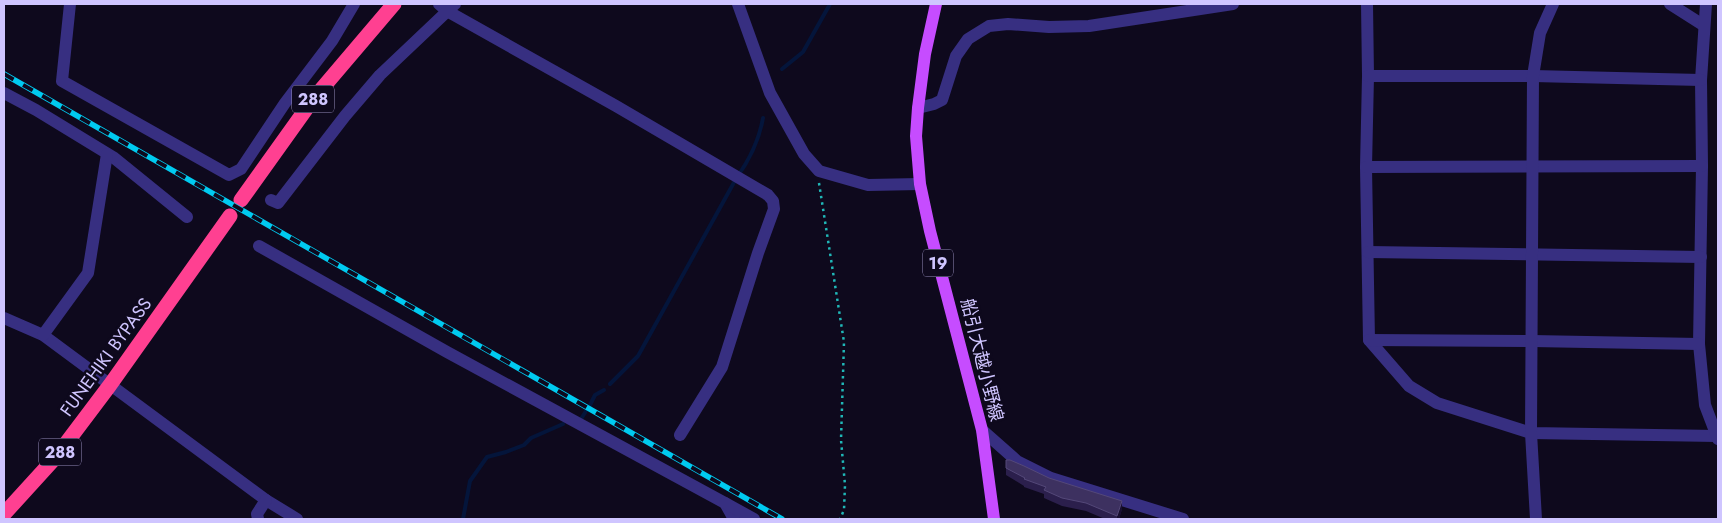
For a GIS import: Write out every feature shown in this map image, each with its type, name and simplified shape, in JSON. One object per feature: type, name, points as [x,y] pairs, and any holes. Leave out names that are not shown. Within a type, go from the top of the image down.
[{"type":"highway","name":"288","points":[[241,200],[314,98],[394,4]]},
{"type":"highway","name":"FUNEHIKI BYPASS","points":[[4,514],[55,458],[110,385],[230,216]]},
{"type":"main road","name":"船引大越小野線","points":[[936,4],[925,54],[918,108],[916,136],[920,184],[926,218],[982,430],[994,519]]},
{"type":"street","points":[[70,4],[62,81],[229,175],[241,169],[285,103],[332,41],[354,4]]},
{"type":"street","points":[[738,4],[770,93],[804,154],[819,171],[868,185],[920,184]]},
{"type":"street","points":[[918,108],[942,100],[956,56],[968,39],[989,26],[1008,24],[1050,27],[1089,26],[1233,4]]},
{"type":"street","points":[[1367,4],[1366,167],[1369,340],[1409,386],[1437,403],[1531,434],[1718,438],[1705,405],[1699,344],[1702,257],[1702,80],[1706,4]]},
{"type":"street","points":[[1536,519],[1531,434],[1534,166],[1533,76],[1540,33],[1553,4]]},
{"type":"street","points":[[1670,4],[1704,25]]},
{"type":"street","points":[[270,200],[278,203],[345,116],[380,75],[447,6],[768,195],[773,201],[774,209],[722,367],[680,435]]},
{"type":"street","points":[[1368,76],[1533,76],[1702,80]]},
{"type":"street","points":[[4,93],[36,110],[107,154],[186,217]]},
{"type":"street","points":[[43,336],[88,273],[107,154]]},
{"type":"street","points":[[1366,167],[1702,166]]},
{"type":"street","points":[[259,246],[446,352],[754,519]]},
{"type":"street","points":[[1368,252],[1702,257]]},
{"type":"street","points":[[4,318],[43,336],[266,500],[297,519]]},
{"type":"street","points":[[1369,340],[1699,344]]},
{"type":"street","points":[[982,430],[1017,461],[1052,478],[1183,519]]},
{"type":"street","points":[[258,519],[257,514],[266,500]]},
{"type":"street","points":[[725,503],[734,519]]},
{"type":"path","points":[[819,171],[819,183],[844,342],[841,440],[845,485],[844,510],[840,519]]},
{"type":"building","points":[[1006,460],[1010,460],[1049,478],[1122,501],[1117,516],[1086,503],[1062,498],[1044,490],[1046,487],[1024,479],[1006,468]]},
{"type":"waterway","points":[[782,69],[803,52],[830,4]]},
{"type":"waterway","points":[[610,384],[638,356],[750,156],[763,118]]},
{"type":"waterway","points":[[590,405],[595,395],[604,390]]},
{"type":"waterway","points":[[581,419],[586,411]]},
{"type":"waterway","points":[[463,519],[470,481],[487,457],[524,445],[531,438],[563,424]]},
{"type":"railway","points":[[4,74],[782,519]]}]
